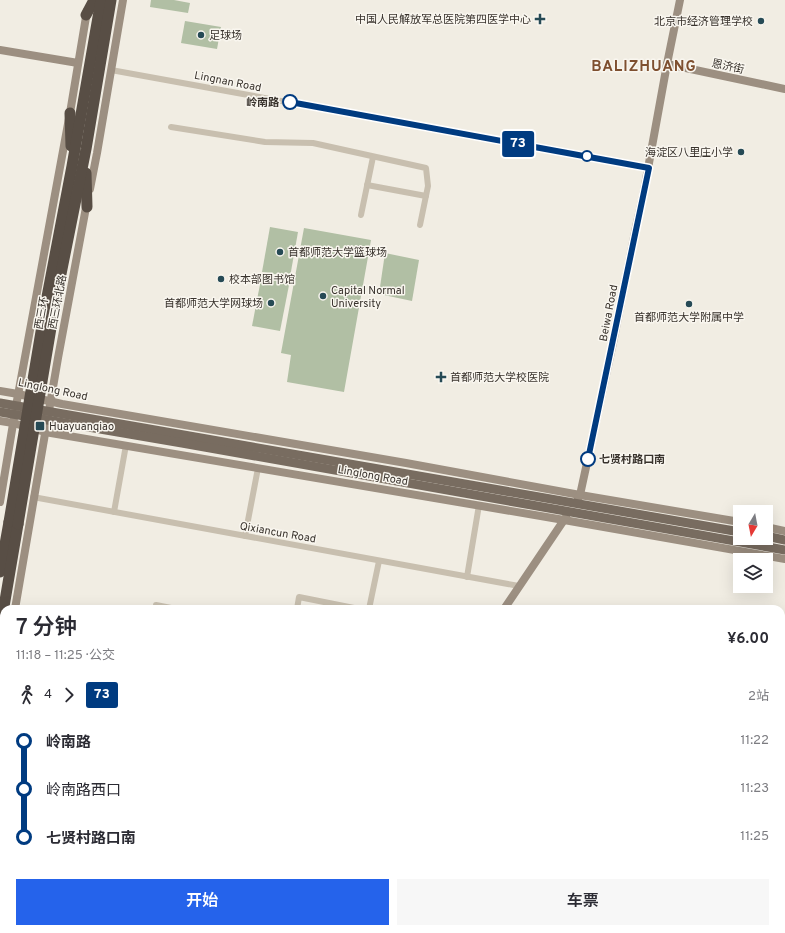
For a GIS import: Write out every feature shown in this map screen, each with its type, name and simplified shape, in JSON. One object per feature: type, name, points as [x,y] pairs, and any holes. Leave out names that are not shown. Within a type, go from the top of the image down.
[{"type":"highway","points":[[86,15],[94,0]]},
{"type":"highway","name":"西三环","points":[[50,303],[86,149],[109,0]]},
{"type":"highway","name":"西三环","points":[[3,605],[14,523],[72,166],[109,0]]},
{"type":"highway","points":[[70,113],[72,166]]},
{"type":"highway","points":[[86,149],[86,207]]},
{"type":"highway","name":"西三环","points":[[0,572],[14,523]]},
{"type":"main road","points":[[0,403],[15,415]]},
{"type":"main road","points":[[0,412],[15,415]]},
{"type":"main road","name":"Linglong Road","points":[[15,415],[31,413],[182,443],[572,508],[686,522],[733,531]]},
{"type":"main road","name":"Linglong Road","points":[[572,508],[678,531],[785,550]]},
{"type":"main road","points":[[773,537],[785,540]]},
{"type":"street","name":"西三环北路","points":[[0,499],[89,0]]},
{"type":"street","name":"西三环北路","points":[[16,605],[36,482],[112,70],[123,0]]},
{"type":"street","name":"Beiwa Road","points":[[509,605],[519,586],[580,495],[649,168],[680,0]]},
{"type":"street","points":[[0,50],[78,63]]},
{"type":"street","name":"恩济街","points":[[667,64],[785,89]]},
{"type":"street","name":"Lingnan Road","points":[[112,70],[649,168]]},
{"type":"street","points":[[171,127],[265,142],[313,144],[426,168],[428,186],[420,225]]},
{"type":"street","points":[[361,215],[373,157]]},
{"type":"street","points":[[367,186],[426,196]]},
{"type":"street","points":[[26,352],[58,358]]},
{"type":"street","points":[[24,362],[37,374],[24,457],[38,471]]},
{"type":"street","name":"Linglong Road","points":[[0,391],[580,495],[733,521]]},
{"type":"street","name":"Linglong Road","points":[[0,421],[15,415],[29,427],[45,432],[479,505],[781,558],[785,562]]},
{"type":"street","points":[[114,512],[126,445]]},
{"type":"street","points":[[245,536],[258,468]]},
{"type":"street","points":[[4,477],[36,482]]},
{"type":"street","name":"Qixiancun Road","points":[[34,497],[519,586]]},
{"type":"street","points":[[467,577],[479,505]]},
{"type":"street","points":[[686,522],[720,518]]},
{"type":"street","points":[[773,528],[785,531]]},
{"type":"street","points":[[678,531],[701,544]]},
{"type":"street","points":[[370,605],[379,561]]},
{"type":"street","points":[[298,605],[299,598],[337,605]]},
{"type":"green space","points":[[151,0],[174,0],[190,3],[188,13],[150,7]]},
{"type":"green space","name":"足球场","points":[[185,21],[221,27],[217,49],[181,43]]},
{"type":"green space","name":"首都师范大学篮球场","points":[[270,227],[298,232],[290,277],[262,272]]},
{"type":"green space","points":[[304,228],[371,240],[344,392],[287,382],[291,355],[281,353]]},
{"type":"green space","points":[[385,253],[419,260],[412,301],[379,294]]},
{"type":"green space","name":"首都师范大学网球场","points":[[262,274],[290,280],[280,331],[252,326]]},
{"type":"bus line","name":"73","points":[[290,102],[649,168],[588,459]]},
{"type":"place","name":"中国人民解放军总医院第四医学中心","points":[[540,19]]},
{"type":"place","name":"北京市经济管理学校","points":[[761,21]]},
{"type":"place","name":"足球场","points":[[201,35]]},
{"type":"place","name":"岭南路","points":[[290,102]]},
{"type":"place","name":"海淀区八里庄小学","points":[[741,152]]},
{"type":"place","name":"首都师范大学篮球场","points":[[280,252]]},
{"type":"place","name":"校本部图书馆","points":[[221,279]]},
{"type":"place","name":"Capital Normal University","points":[[323,296]]},
{"type":"place","name":"首都师范大学网球场","points":[[271,303]]},
{"type":"place","name":"首都师范大学附属中学","points":[[689,304]]},
{"type":"place","name":"首都师范大学校医院","points":[[441,377]]},
{"type":"place","name":"Huayuanqiao","points":[[40,426]]},
{"type":"place","name":"七贤村路口南","points":[[588,459]]},
{"type":"district","name":"BALIZHUANG","points":[[644,66]]}]
